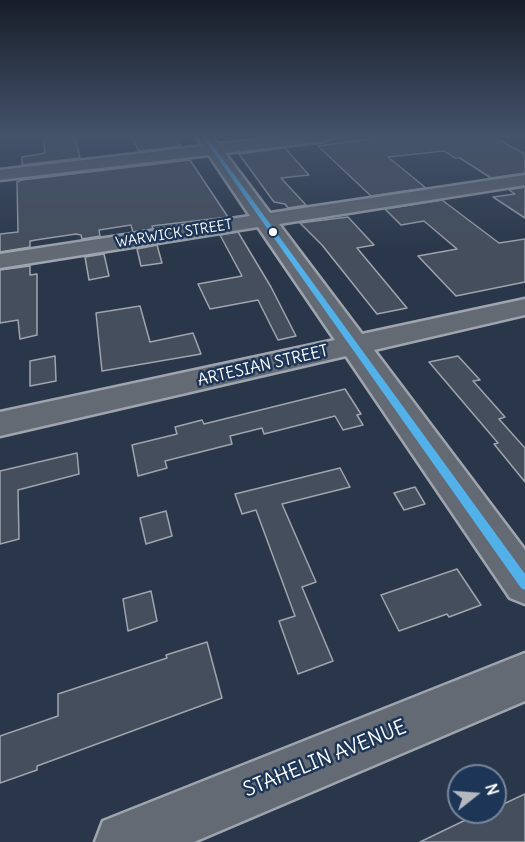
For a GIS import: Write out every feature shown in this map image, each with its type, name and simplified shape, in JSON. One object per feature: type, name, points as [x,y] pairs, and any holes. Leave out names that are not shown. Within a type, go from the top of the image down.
[{"type":"street","points":[[232,175],[525,584]]},
{"type":"street","name":"WARWICK STREET","points":[[0,261],[525,180]]},
{"type":"street","name":"ARTESIAN STREET","points":[[0,424],[525,307]]},
{"type":"street","name":"STAHELIN AVENUE","points":[[124,842],[525,677]]},
{"type":"building","points":[[62,175],[200,175],[228,217],[152,226],[153,229],[133,232],[131,225],[99,230],[100,236],[82,239],[81,235],[76,234],[30,241],[30,247],[0,252],[0,234],[18,232],[17,182]]},
{"type":"building","points":[[255,175],[306,175],[281,178],[306,205],[288,208],[285,204],[274,202]]},
{"type":"building","points":[[349,175],[410,175],[426,188],[371,196]]},
{"type":"building","points":[[487,175],[509,175],[491,178]]},
{"type":"building","points":[[525,187],[525,218],[493,197],[515,194],[509,190]]},
{"type":"building","points":[[442,200],[499,243],[525,239],[525,282],[456,296],[418,256],[457,249],[424,221],[401,225],[385,209]]},
{"type":"building","points":[[348,217],[374,245],[357,248],[407,308],[377,314],[322,245],[300,223]]},
{"type":"building","points":[[238,232],[271,287],[296,336],[278,340],[258,300],[210,309],[198,284],[242,276],[220,235]]},
{"type":"building","points":[[157,245],[162,263],[141,266],[137,249]]},
{"type":"building","points":[[104,254],[109,276],[89,280],[85,257]]},
{"type":"building","points":[[30,266],[30,275],[37,274],[37,335],[20,339],[18,320],[0,323],[0,270]]},
{"type":"building","points":[[140,306],[150,342],[193,333],[201,354],[102,371],[96,313]]},
{"type":"building","points":[[55,356],[56,381],[30,386],[30,361]]},
{"type":"building","points":[[458,356],[480,380],[473,381],[505,417],[499,419],[525,448],[525,482],[494,444],[498,443],[429,362]]},
{"type":"building","points":[[345,389],[361,414],[357,415],[363,425],[343,430],[335,416],[264,434],[262,428],[230,436],[232,444],[165,461],[167,468],[138,476],[132,445],[177,434],[175,427],[202,420],[204,424]]},
{"type":"building","points":[[77,453],[79,474],[18,490],[19,539],[0,544],[0,471]]},
{"type":"building","points":[[340,468],[350,487],[282,504],[316,582],[302,587],[333,661],[298,674],[279,621],[295,616],[256,510],[242,514],[235,494]]},
{"type":"building","points":[[415,487],[425,504],[404,510],[394,493]]},
{"type":"building","points":[[166,511],[172,536],[146,544],[140,518]]},
{"type":"building","points":[[457,569],[481,605],[399,631],[381,595]]},
{"type":"building","points":[[151,591],[157,621],[128,631],[123,599]]},
{"type":"building","points":[[207,642],[222,698],[37,766],[37,770],[0,783],[0,736],[58,716],[58,694],[167,658],[166,655]]},
{"type":"building","points":[[525,794],[525,842],[420,842],[457,824],[507,824],[507,802]]},
{"type":"transit line","points":[[232,175],[525,584]]}]
